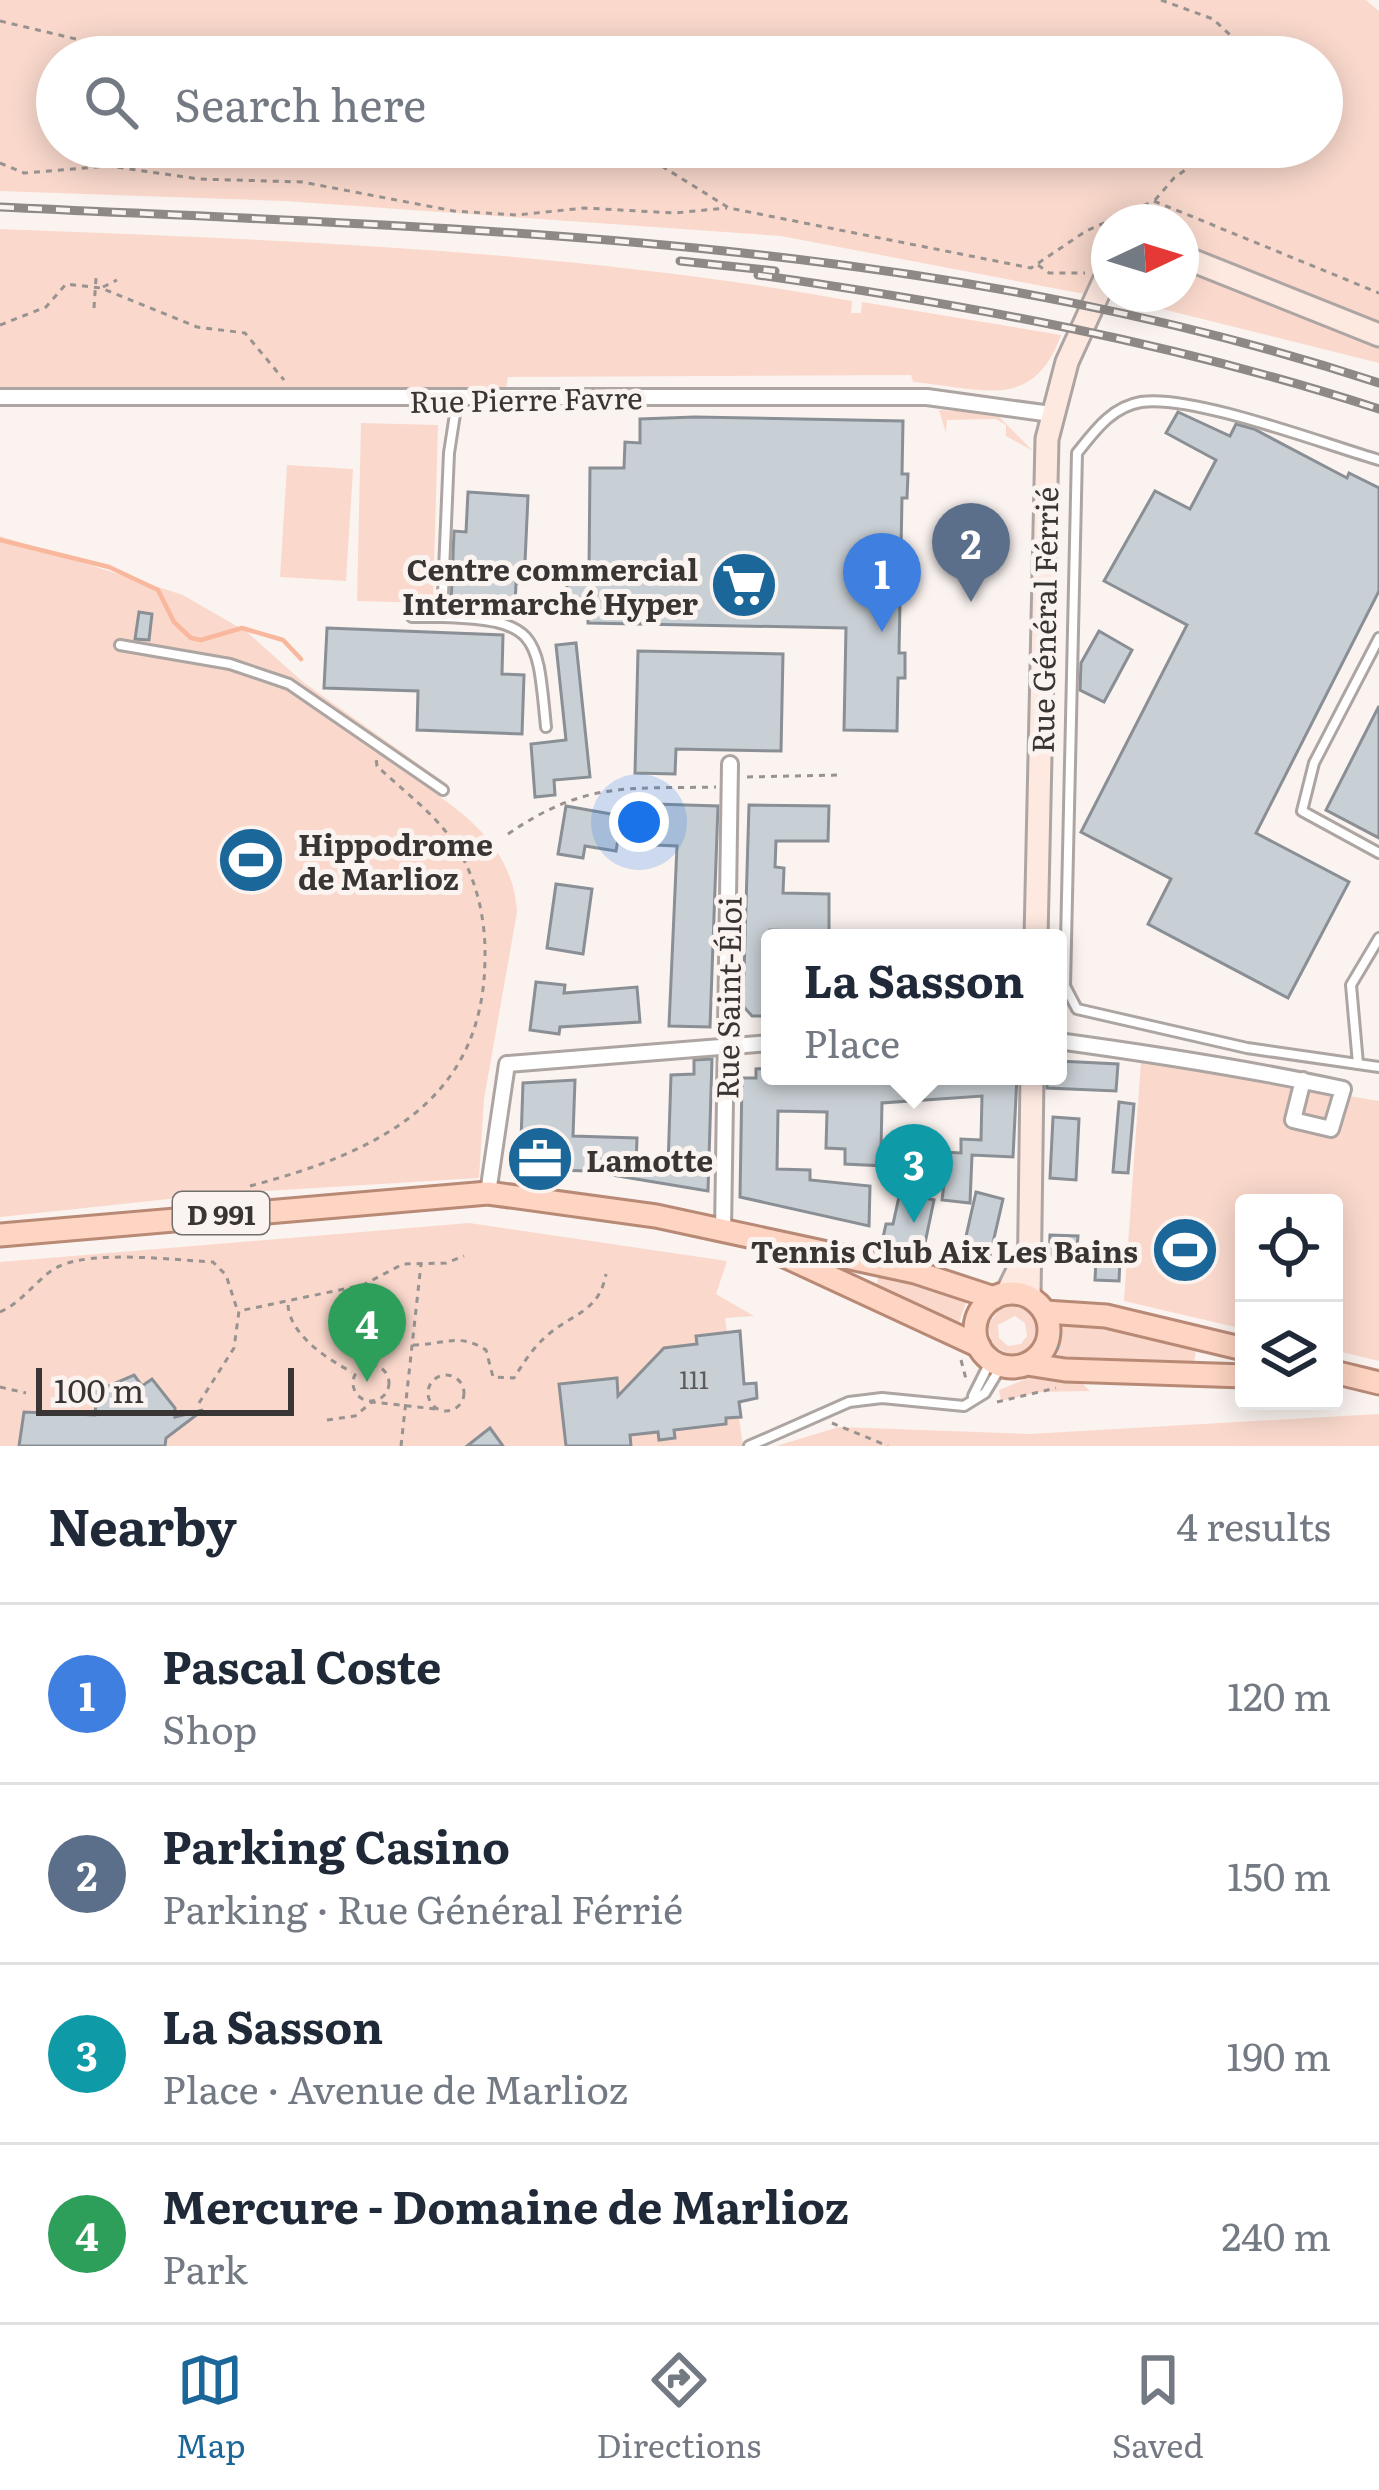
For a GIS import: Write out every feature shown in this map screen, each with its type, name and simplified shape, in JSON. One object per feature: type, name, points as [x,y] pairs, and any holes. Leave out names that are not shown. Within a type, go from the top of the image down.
[{"type":"main road","points":[[1199,263],[1379,335]]},
{"type":"main road","name":"Rue Général Férrié","points":[[1036,929],[1051,415],[1091,306]]},
{"type":"main road","points":[[1027,1364],[1045,1347],[1019,1300],[1026,1254],[1032,1085]]},
{"type":"main road","points":[[434,1197],[488,1193],[597,1206],[733,1234],[871,1279],[1019,1300],[1235,1347]]},
{"type":"main road","points":[[434,1197],[525,1198]]},
{"type":"main road","name":"D 991","points":[[3,1236],[434,1197]]},
{"type":"main road","points":[[733,1234],[871,1279],[991,1357],[1065,1370],[1235,1376]]},
{"type":"main road","points":[[991,1357],[976,1324],[1019,1300]]},
{"type":"street","name":"Rue Pierre Favre","points":[[0,397],[927,397],[1051,415]]},
{"type":"street","name":"Rue Saint-Éloi","points":[[730,764],[727,1047],[733,1234]]},
{"type":"street","points":[[1067,1042],[1303,1080]]},
{"type":"street","points":[[488,1193],[507,1064],[761,1043]]},
{"type":"lane","points":[[442,616],[449,453],[457,400]]},
{"type":"lane","points":[[1066,929],[1077,453],[1103,419],[1141,402],[1198,409],[1379,460]]},
{"type":"lane","points":[[412,617],[499,620],[520,630],[536,655],[546,727]]},
{"type":"lane","points":[[1379,638],[1314,763],[1302,811],[1379,853]]},
{"type":"lane","points":[[120,645],[230,664],[289,684],[443,790]]},
{"type":"lane","points":[[1358,1064],[1351,985],[1379,938]]},
{"type":"lane","points":[[1067,990],[1077,1009],[1247,1048],[1379,1067]]},
{"type":"lane","points":[[749,1446],[813,1415],[882,1398],[964,1406],[986,1393],[991,1357]]},
{"type":"lane","points":[[964,1406],[980,1388],[991,1357]]},
{"type":"path","points":[[1162,0],[1213,19],[1232,36]]},
{"type":"path","points":[[0,21],[63,36]]},
{"type":"path","points":[[0,163],[24,173],[85,168]]},
{"type":"path","points":[[123,168],[199,179],[302,182],[454,212],[517,215],[584,208],[674,213],[729,208],[1031,268],[1086,231],[1154,201],[1188,168]]},
{"type":"path","points":[[665,168],[729,208]]},
{"type":"path","points":[[1154,201],[1379,292]]},
{"type":"path","points":[[1037,264],[1049,274],[1091,273]]},
{"type":"path","points":[[94,308],[99,288],[96,278]]},
{"type":"path","points":[[99,288],[117,280]]},
{"type":"path","points":[[0,325],[46,307],[67,284],[99,288],[197,327],[245,333],[287,384],[288,399]]},
{"type":"path","points":[[250,1186],[332,1164],[390,1133],[438,1094],[463,1060],[480,1018],[486,924],[471,880],[450,837],[377,766],[372,738]]},
{"type":"path","points":[[508,835],[546,808],[594,789],[729,787],[742,777],[838,775]]},
{"type":"path","points":[[239,1311],[363,1285],[403,1264],[446,1264],[464,1256]]},
{"type":"path","points":[[0,1312],[23,1302],[58,1267],[98,1259],[213,1262],[226,1275],[230,1300],[239,1311],[234,1348],[199,1403]]},
{"type":"path","points":[[401,1446],[421,1264]]},
{"type":"path","points":[[413,1345],[456,1337],[472,1341],[486,1350],[494,1376],[514,1378],[552,1330],[585,1313],[602,1295],[606,1274]]},
{"type":"path","points":[[288,1303],[290,1320],[324,1358],[355,1374]]},
{"type":"path","points":[[986,1393],[1000,1405],[1061,1387],[1067,1362],[1052,1360],[1059,1325],[1081,1323],[1081,1314]]},
{"type":"path","points":[[326,1420],[355,1416],[372,1402],[384,1397],[387,1373],[377,1365],[364,1366],[355,1374],[353,1387],[360,1398],[372,1402],[449,1412],[465,1394],[460,1381],[437,1377],[428,1386],[428,1399],[436,1409]]},
{"type":"path","points":[[0,1387],[26,1393]]},
{"type":"path","points":[[813,1415],[888,1446]]},
{"type":"shaded area","points":[[0,0],[1366,0],[1379,11],[1379,363],[1174,312],[1199,312],[1199,204],[1091,204],[1091,295],[781,236],[285,201],[0,191]]},
{"type":"shaded area","points":[[0,229],[320,243],[534,259],[852,301],[851,313],[861,313],[862,302],[1061,335],[1036,376],[1002,390],[913,382],[911,375],[508,377],[506,388],[0,390]]},
{"type":"shaded area","points":[[939,410],[995,413],[1033,451],[1006,436],[1006,425],[996,419],[947,420],[946,433]]},
{"type":"shaded area","points":[[361,423],[438,425],[433,603],[357,601]]},
{"type":"shaded area","points":[[287,465],[353,469],[346,581],[280,577]]},
{"type":"shaded area","name":"Hippodrome de Marlioz","points":[[0,536],[183,595],[247,632],[303,682],[447,784],[440,797],[493,846],[509,876],[517,912],[484,1099],[479,1178],[216,1194],[0,1217]]},
{"type":"shaded area","name":"Tennis Club Aix Les Bains","points":[[1141,1061],[1379,1101],[1379,1361],[1343,1352],[1343,1194],[1235,1194],[1235,1327],[1124,1301]]},
{"type":"shaded area","points":[[469,1223],[727,1261],[716,1294],[754,1316],[725,1318],[743,1446],[0,1446],[0,1262]]},
{"type":"shaded area","points":[[879,1272],[968,1297],[957,1328],[876,1290]]},
{"type":"shaded area","points":[[1014,1305],[1032,1313],[1038,1331],[1031,1349],[1013,1356],[992,1345],[988,1325],[999,1310]],"holes":[[[1015,1316],[1025,1323],[1027,1336],[1021,1344],[1008,1346],[999,1338],[998,1325]]]},
{"type":"shaded area","points":[[1062,1323],[1197,1343],[1193,1369],[1056,1361]]},
{"type":"shaded area","points":[[1031,1377],[1082,1383],[1090,1391],[1040,1392],[1001,1401],[999,1390]]},
{"type":"shaded area","points":[[1379,1414],[1379,1446],[776,1446],[839,1427],[1029,1434]]},
{"type":"building","points":[[1178,412],[1230,436],[1236,424],[1254,429],[1347,478],[1349,473],[1379,488],[1379,591],[1256,833],[1349,882],[1288,998],[1148,924],[1171,879],[1081,832],[1187,625],[1104,581],[1155,491],[1190,509],[1216,460],[1166,433]]},
{"type":"building","name":"Centre commercial Intermarché Hyper","points":[[640,419],[903,421],[902,474],[908,474],[907,498],[902,498],[899,653],[905,653],[905,678],[898,678],[897,731],[844,730],[846,628],[588,623],[588,598],[567,598],[567,572],[589,572],[590,468],[624,468],[625,442],[640,443]]},
{"type":"building","points":[[468,492],[528,496],[524,584],[516,583],[515,608],[451,605],[454,531],[466,532]]},
{"type":"building","points":[[139,612],[152,614],[149,640],[135,639]]},
{"type":"building","points":[[327,628],[503,635],[502,674],[524,675],[522,734],[417,730],[418,691],[324,688]]},
{"type":"building","points":[[1099,631],[1132,650],[1104,702],[1080,690],[1081,663]]},
{"type":"building","points":[[576,643],[590,777],[554,780],[555,795],[535,797],[531,744],[566,740],[556,645]]},
{"type":"building","points":[[638,651],[783,654],[781,751],[676,749],[675,774],[635,773]]},
{"type":"building","points":[[1379,706],[1379,838],[1326,810]]},
{"type":"building","points":[[654,804],[718,806],[710,1027],[669,1026],[677,846],[654,845]]},
{"type":"building","points":[[749,805],[829,806],[828,841],[776,841],[775,867],[784,868],[783,893],[829,894],[829,929],[761,929],[761,1016],[752,1016],[743,1006]]},
{"type":"building","points":[[566,806],[622,816],[616,851],[585,846],[583,858],[558,854]]},
{"type":"building","points":[[556,884],[592,889],[583,954],[547,948]]},
{"type":"building","points":[[536,982],[565,985],[564,993],[637,987],[640,1022],[560,1027],[559,1034],[530,1030]]},
{"type":"building","points":[[712,1059],[708,1191],[588,1171],[520,1169],[523,1083],[575,1080],[573,1136],[637,1138],[636,1166],[668,1167],[671,1075],[694,1074],[694,1060]]},
{"type":"building","points":[[1067,1061],[1118,1064],[1116,1091],[1047,1088],[1067,1085]]},
{"type":"building","points":[[756,1069],[761,1069],[761,1085],[1017,1085],[1013,1157],[972,1155],[970,1203],[942,1200],[946,1169],[845,1164],[845,1149],[826,1148],[827,1112],[778,1111],[777,1169],[810,1170],[810,1180],[870,1186],[869,1226],[740,1197],[742,1078],[756,1078]],"holes":[[[982,1096],[981,1140],[961,1139],[961,1153],[881,1149],[882,1103]]]},
{"type":"building","points":[[1119,1102],[1134,1104],[1128,1173],[1113,1172]]},
{"type":"building","points":[[1053,1117],[1079,1119],[1076,1180],[1050,1178]]},
{"type":"building","points":[[900,1192],[934,1200],[923,1253],[882,1242],[886,1224],[893,1224]]},
{"type":"building","points":[[976,1192],[1003,1199],[989,1260],[962,1254]]},
{"type":"building","points":[[1050,1235],[1078,1236],[1076,1259],[1049,1258]]},
{"type":"building","points":[[1096,1259],[1120,1260],[1119,1281],[1095,1280]]},
{"type":"building","points":[[740,1331],[744,1384],[756,1383],[757,1398],[739,1402],[741,1417],[726,1418],[726,1424],[674,1430],[675,1438],[659,1440],[658,1432],[630,1435],[631,1446],[566,1446],[559,1384],[617,1378],[618,1396],[664,1348],[697,1344],[696,1336]]},
{"type":"building","points":[[134,1375],[142,1386],[152,1379],[175,1408],[175,1417],[203,1410],[166,1438],[165,1446],[19,1446],[24,1412],[95,1415],[97,1391]]},
{"type":"building","points":[[490,1428],[503,1446],[467,1446]]},
{"type":"waterway","points":[[0,540],[109,567],[158,590],[174,622],[191,638],[201,640],[242,628],[283,640],[301,659]]},
{"type":"railway","points":[[0,207],[523,234],[869,269],[1040,297],[1210,334],[1379,383]]},
{"type":"railway","points":[[680,261],[775,271]]},
{"type":"railway","points":[[758,275],[1072,329],[1226,364],[1379,409]]},
{"type":"place","name":"Centre commercial Intermarché Hyper","points":[[744,585]]},
{"type":"place","name":"Parking Casino","points":[[971,602]]},
{"type":"place","name":"Pascal Coste","points":[[882,632]]},
{"type":"place","name":"Hippodrome de Marlioz","points":[[251,860]]},
{"type":"place","name":"Lamotte","points":[[540,1159]]},
{"type":"place","name":"La Sasson","points":[[914,1223]]},
{"type":"place","name":"Tennis Club Aix Les Bains","points":[[1185,1250]]},
{"type":"place","name":"Mercure - Domaine de Marlioz","points":[[367,1382]]}]
